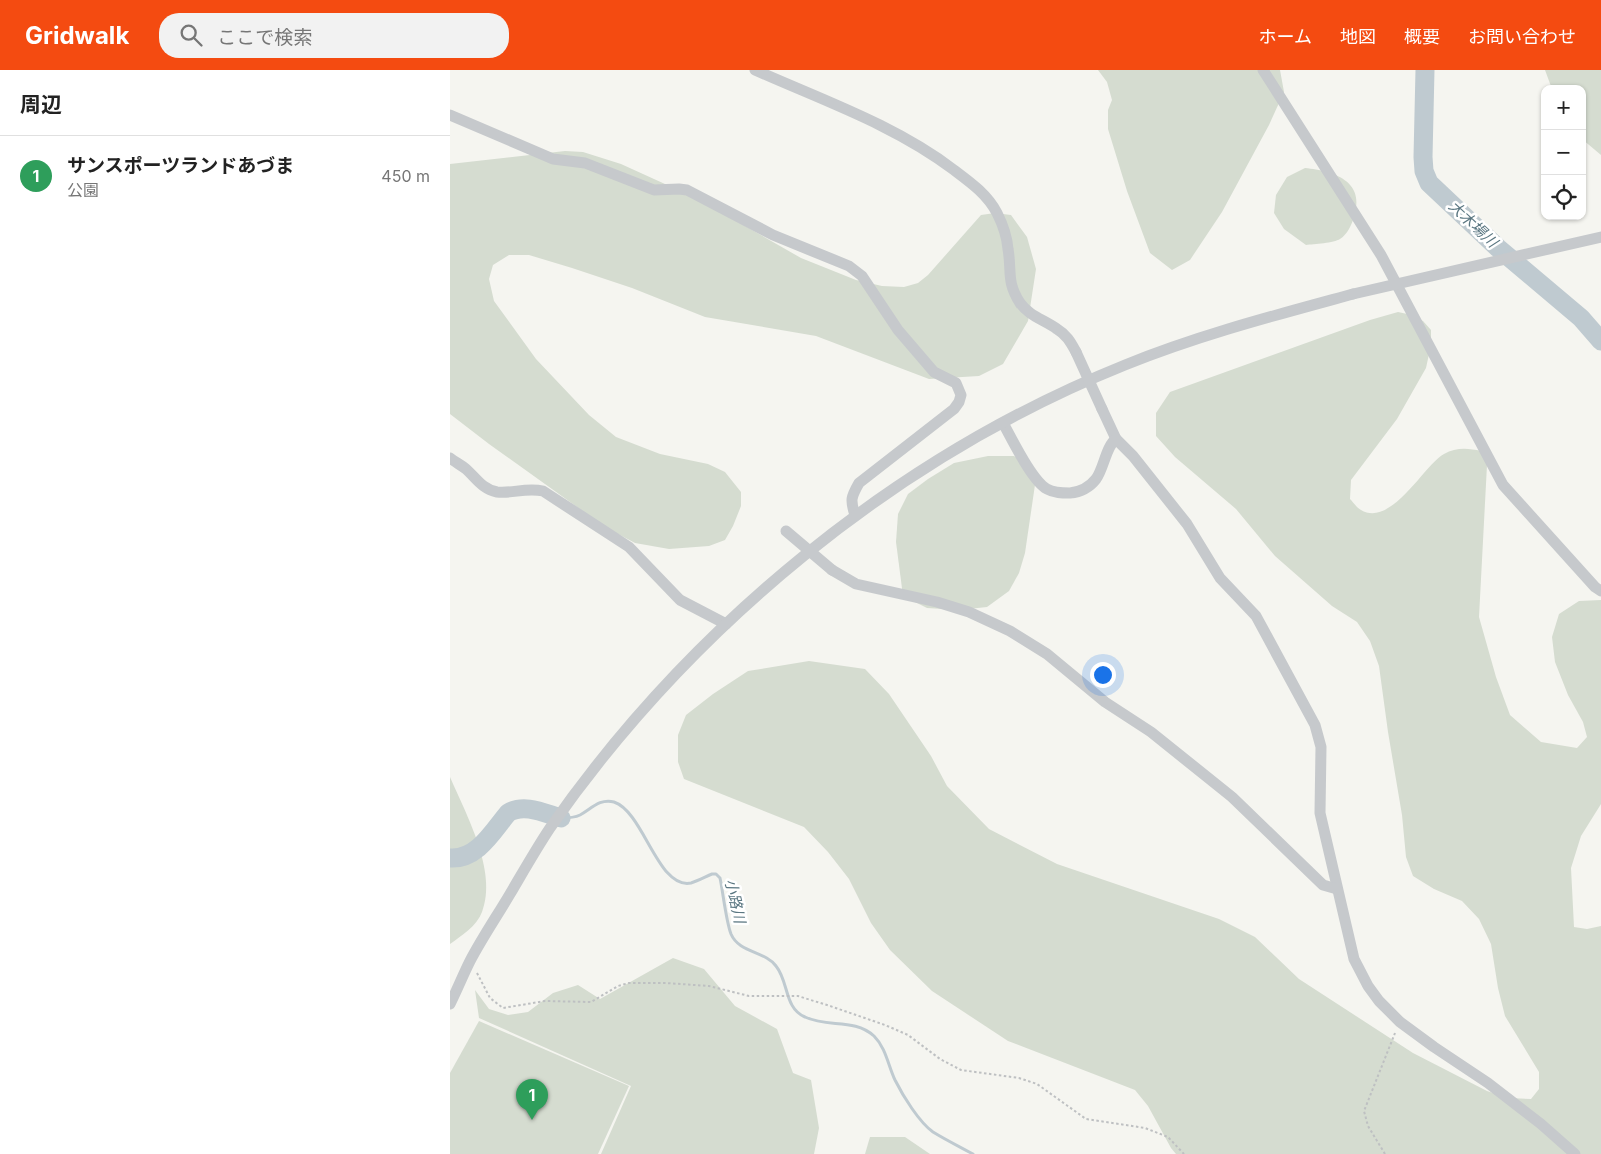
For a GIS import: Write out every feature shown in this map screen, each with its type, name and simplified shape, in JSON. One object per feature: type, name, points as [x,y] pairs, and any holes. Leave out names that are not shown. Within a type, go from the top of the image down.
[{"type":"street","points":[[754,70],[894,132],[929,151],[975,186],[996,211],[1002,225],[1008,249],[1009,274],[1013,290],[1022,305],[1032,315],[1063,333],[1068,338],[1116,439],[1133,456],[1187,524],[1220,578],[1256,616],[1314,725],[1320,746],[1320,813],[1354,959],[1368,986],[1379,1001],[1400,1022],[1511,1101],[1575,1154]]},
{"type":"street","points":[[1263,70],[1381,255],[1503,486],[1595,587],[1601,591]]},
{"type":"street","points":[[450,115],[552,160],[585,163],[654,190],[687,190],[773,235],[849,266],[862,276],[898,330],[934,372],[956,383],[961,395],[954,409],[859,483],[851,503],[855,515]]},
{"type":"street","points":[[450,1004],[470,960],[548,830],[593,769],[686,664],[726,624],[814,547],[855,515],[1003,423],[1123,366],[1185,342],[1245,323],[1353,294],[1601,237]]},
{"type":"street","points":[[1003,423],[1037,481],[1048,490],[1059,493],[1072,493],[1084,490],[1095,481],[1102,469],[1111,442],[1116,439]]},
{"type":"street","points":[[450,458],[467,469],[475,480],[485,488],[498,492],[532,489],[544,491],[629,547],[680,600],[726,624]]},
{"type":"street","points":[[786,531],[832,570],[856,584],[937,602],[969,612],[1010,631],[1047,654],[1105,702],[1151,732],[1232,797],[1323,885],[1337,889]]},
{"type":"path","points":[[470,960],[490,998],[503,1008],[545,1001],[591,1002],[618,986],[629,982],[666,982],[710,986],[749,996],[798,996],[885,1025],[908,1035],[940,1059],[961,1070],[1019,1078],[1036,1084],[1086,1119],[1145,1128],[1168,1137],[1184,1154]]},
{"type":"path","points":[[1385,1154],[1368,1126],[1364,1111],[1400,1022]]},
{"type":"shaded area","points":[[1098,70],[1280,70],[1284,92],[1269,125],[1222,212],[1190,260],[1172,270],[1150,253],[1127,191],[1108,129],[1108,110],[1112,100],[1107,82]]},
{"type":"shaded area","points":[[1545,70],[1601,70],[1601,155],[1586,142],[1586,85],[1551,85]]},
{"type":"shaded area","points":[[565,151],[583,152],[621,164],[698,199],[801,258],[856,280],[882,286],[904,287],[918,283],[928,275],[981,215],[995,213],[1011,215],[1027,237],[1036,269],[1028,321],[1003,364],[979,376],[929,379],[816,336],[705,317],[632,288],[572,268],[529,255],[509,255],[493,265],[489,279],[494,301],[536,359],[589,415],[616,437],[660,454],[708,464],[725,472],[741,492],[741,506],[725,540],[709,546],[669,549],[635,543],[605,527],[450,414],[450,164]]},
{"type":"shaded area","points":[[1305,168],[1336,175],[1351,186],[1357,205],[1349,229],[1340,239],[1306,245],[1284,229],[1274,213],[1276,195],[1287,177]]},
{"type":"shaded area","points":[[1398,312],[1412,315],[1423,321],[1431,330],[1431,345],[1426,368],[1397,419],[1351,480],[1350,499],[1361,510],[1372,513],[1384,510],[1406,493],[1436,460],[1444,454],[1462,449],[1481,451],[1487,465],[1479,617],[1496,677],[1510,715],[1541,742],[1577,748],[1587,737],[1583,722],[1568,695],[1555,662],[1552,637],[1559,614],[1579,601],[1601,600],[1601,804],[1581,836],[1571,868],[1574,927],[1587,929],[1601,926],[1601,1154],[1176,1154],[1148,1106],[1135,1090],[1008,1041],[932,991],[890,950],[871,923],[849,879],[828,852],[804,827],[684,779],[678,762],[678,735],[686,715],[748,671],[809,661],[865,669],[889,694],[931,756],[947,786],[989,829],[1057,864],[1219,919],[1255,937],[1299,979],[1413,1053],[1487,1091],[1508,1098],[1531,1099],[1539,1089],[1539,1072],[1505,1016],[1498,988],[1491,944],[1479,919],[1462,901],[1434,889],[1413,876],[1406,857],[1402,815],[1379,666],[1370,641],[1357,622],[1332,606],[1275,556],[1236,509],[1175,457],[1156,436],[1156,413],[1170,392],[1370,320]]},
{"type":"shaded area","points":[[988,456],[1014,456],[1032,466],[1036,478],[1025,553],[1019,573],[1009,591],[987,607],[959,610],[927,608],[903,596],[896,542],[898,514],[908,494],[954,463]]},
{"type":"shaded area","points":[[450,777],[478,843],[486,879],[486,896],[480,917],[468,930],[450,944]]},
{"type":"shaded area","points":[[673,958],[704,969],[735,1006],[777,1029],[793,1073],[811,1080],[819,1128],[814,1154],[601,1154],[631,1086],[479,1018],[475,990],[489,1009],[508,1015],[528,1012],[553,993],[578,985],[600,999]]},
{"type":"shaded area","points":[[479,1021],[629,1086],[598,1154],[450,1154],[450,1073]]},
{"type":"shaded area","points":[[870,1137],[905,1137],[930,1154],[865,1154]]},
{"type":"waterway","name":"大木場川","points":[[1425,70],[1423,157],[1424,171],[1429,183],[1498,248],[1581,318],[1601,341]]},
{"type":"waterway","name":"小路川","points":[[561,818],[578,816],[600,803],[614,802],[625,809],[634,820],[669,875],[679,882],[691,883],[716,874],[720,878],[731,934],[740,945],[765,957],[776,966],[783,979],[790,1001],[798,1013],[814,1020],[858,1027],[874,1036],[884,1051],[898,1086],[922,1122],[933,1132],[973,1154]]},
{"type":"waterway","points":[[450,858],[460,857],[476,849],[484,843],[508,813],[514,810],[534,810],[561,818]]},
{"type":"place","name":"サンスポーツランドあづま","points":[[532,1120]]}]
